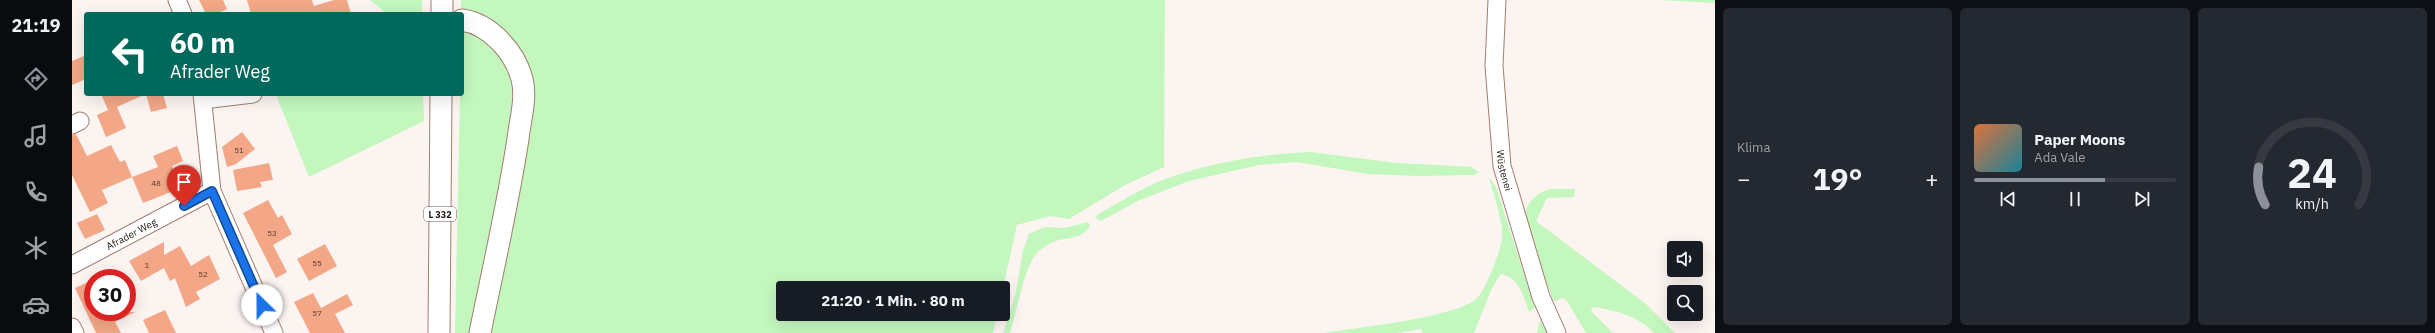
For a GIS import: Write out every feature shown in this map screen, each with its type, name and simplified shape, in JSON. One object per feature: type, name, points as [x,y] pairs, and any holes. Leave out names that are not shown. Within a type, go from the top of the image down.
[{"type":"main road","points":[[442,0],[442,12]]},
{"type":"main road","points":[[464,21],[485,29],[506,48],[517,65],[522,79],[524,99],[513,169],[480,333]]},
{"type":"main road","name":"L 332","points":[[439,333],[441,96]]},
{"type":"street","points":[[177,0],[181,12]]},
{"type":"street","name":"Wüstenei","points":[[1497,0],[1494,66],[1502,166],[1541,297],[1557,333]]},
{"type":"street","points":[[219,96],[202,97],[212,191],[274,333]]},
{"type":"street","name":"Afrader Weg","points":[[72,265],[212,191]]},
{"type":"street","points":[[72,327],[75,333]]},
{"type":"green space","points":[[370,0],[422,0],[422,12],[385,12]]},
{"type":"green space","points":[[461,0],[1165,0],[1164,167],[1125,185],[1069,219],[1050,216],[1017,225],[1005,281],[776,281],[776,321],[996,321],[993,333],[455,333],[460,96],[464,96],[464,12],[461,12]]},
{"type":"green space","points":[[1659,0],[1715,0],[1715,3]]},
{"type":"green space","points":[[276,96],[423,96],[424,121],[309,177]]},
{"type":"green space","points":[[1311,152],[1397,163],[1471,167],[1479,172],[1474,175],[1418,176],[1368,174],[1297,162],[1259,165],[1189,181],[1140,200],[1101,221],[1096,218],[1097,215],[1139,191],[1183,173],[1248,158]]},
{"type":"green space","points":[[1489,177],[1496,187],[1535,308],[1529,312],[1520,288],[1513,279],[1501,274],[1492,288],[1474,333],[1422,333],[1422,329],[1397,333],[1324,333],[1424,317],[1462,307],[1475,300],[1483,290],[1487,281],[1502,239],[1500,216]]},
{"type":"green space","points":[[1551,189],[1575,189],[1574,197],[1547,198],[1536,221],[1646,304],[1675,333],[1654,333],[1641,322],[1626,315],[1593,307],[1591,311],[1613,333],[1586,333],[1567,301],[1563,298],[1554,302],[1529,237],[1525,218],[1525,213],[1529,203],[1541,192]]},
{"type":"green space","points":[[1088,222],[1090,225],[1087,230],[1079,236],[1058,240],[1051,243],[1039,251],[1033,258],[1021,290],[1010,333],[1003,333],[1007,321],[1010,321],[1010,311],[1015,296],[1023,251],[1029,234],[1045,227],[1065,228]]},
{"type":"green space","points":[[1540,320],[1547,333],[1537,333]]},
{"type":"building","points":[[199,0],[223,0],[227,9],[220,12],[205,12]]},
{"type":"building","points":[[247,0],[312,0],[314,6],[334,0],[347,0],[350,12],[250,12]]},
{"type":"building","points":[[84,56],[84,80],[72,85],[72,61]]},
{"type":"building","points":[[102,96],[142,96],[117,107],[126,128],[106,137],[97,115],[108,110]]},
{"type":"building","points":[[147,96],[164,96],[167,108],[151,112]]},
{"type":"building","points":[[242,132],[255,149],[236,164],[227,167],[222,147]]},
{"type":"building","points":[[76,134],[87,156],[111,145],[120,162],[125,160],[132,177],[102,190],[108,203],[90,212],[72,175],[72,135]]},
{"type":"building","points":[[177,146],[183,161],[172,166],[181,188],[143,203],[132,177],[158,167],[153,156]]},
{"type":"building","points":[[269,163],[273,180],[260,182],[262,187],[237,191],[233,170]]},
{"type":"building","points":[[268,200],[278,218],[282,215],[292,234],[273,245],[287,272],[276,278],[243,213]]},
{"type":"building","points":[[97,214],[105,230],[85,239],[77,223]]},
{"type":"building","points":[[164,242],[164,255],[180,246],[191,266],[209,255],[220,279],[196,292],[200,299],[186,307],[175,278],[170,281],[164,268],[141,281],[136,273],[136,269],[134,269],[129,261]]},
{"type":"building","points":[[325,244],[337,266],[309,281],[297,259]]},
{"type":"building","points":[[84,284],[84,307],[75,288]]},
{"type":"building","points":[[313,293],[321,308],[347,294],[353,305],[335,314],[345,333],[310,333],[294,302]]},
{"type":"building","points":[[165,310],[176,333],[149,333],[143,320]]},
{"type":"building","points":[[90,321],[117,321],[115,322],[121,333],[96,333]]},
{"type":"route","points":[[184,206],[212,191],[221,215],[262,305]]}]
